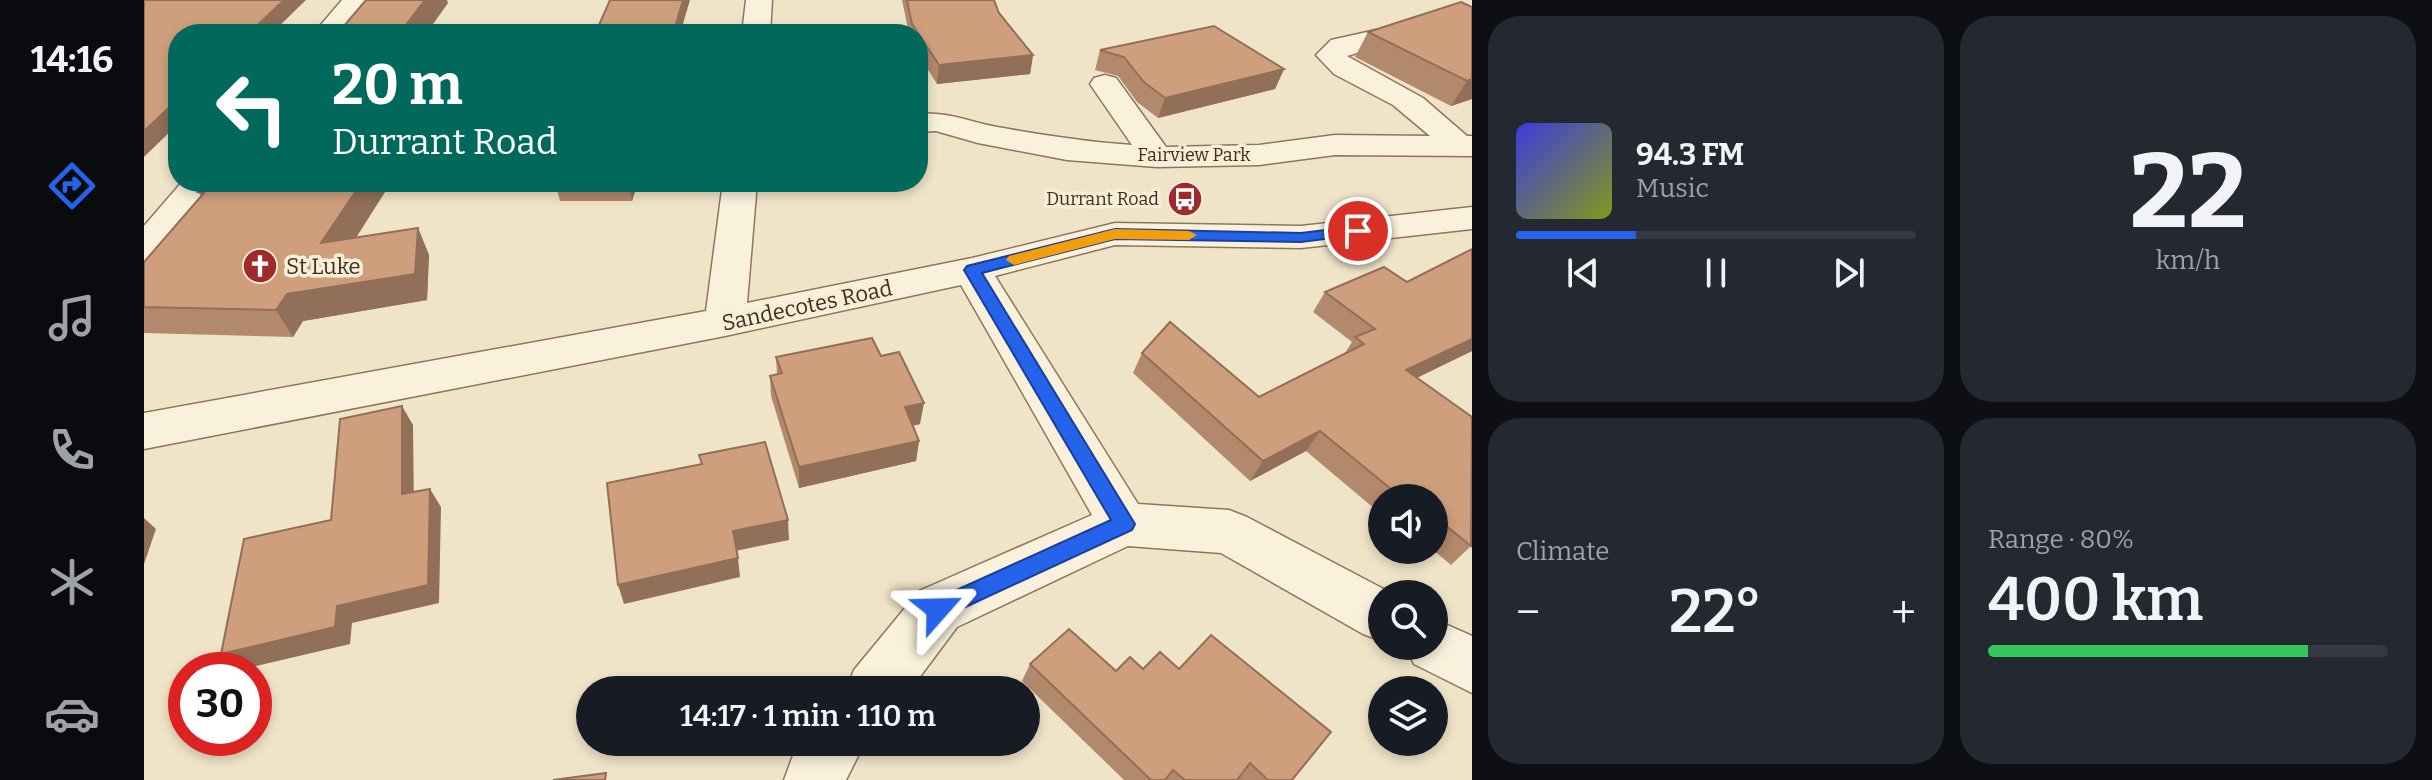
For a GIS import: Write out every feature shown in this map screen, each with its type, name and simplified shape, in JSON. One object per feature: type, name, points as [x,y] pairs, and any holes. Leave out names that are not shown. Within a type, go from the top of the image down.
[{"type":"street","points":[[336,24],[356,0]]},
{"type":"street","points":[[757,24],[759,0]]},
{"type":"street","points":[[1376,38],[1341,46],[1330,55],[1341,69],[1398,95],[1465,146]]},
{"type":"street","points":[[1105,84],[1157,157]]},
{"type":"street","name":"Fairview Park","points":[[928,122],[937,121],[978,133],[1067,150],[1157,157],[1259,155],[1335,145],[1465,146]]},
{"type":"street","points":[[144,249],[192,192]]},
{"type":"street","points":[[725,322],[739,192]]},
{"type":"street","name":"Sandecotes Road","points":[[144,431],[725,322],[972,270],[1115,234],[1301,237],[1472,218]]},
{"type":"street","points":[[972,270],[1124,524]]},
{"type":"street","points":[[886,676],[938,609],[1124,524],[1229,532],[1368,608]]},
{"type":"street","points":[[1448,653],[1472,666]]},
{"type":"street","points":[[815,780],[824,756]]},
{"type":"building","points":[[144,0],[284,0],[259,24],[168,24],[168,108],[144,131]]},
{"type":"building","points":[[366,0],[425,0],[407,24],[346,24]]},
{"type":"building","points":[[610,0],[683,0],[676,24],[599,24]]},
{"type":"building","points":[[907,0],[994,0],[999,13],[1033,55],[939,65],[928,48],[928,24],[912,24]]},
{"type":"building","points":[[1461,2],[1472,7],[1472,79],[1467,81],[1368,32]]},
{"type":"building","points":[[1214,26],[1284,69],[1165,98],[1144,82],[1124,57],[1100,50]]},
{"type":"building","name":"St Luke","points":[[198,192],[355,192],[321,243],[418,228],[415,274],[287,294],[276,310],[144,307],[144,262],[204,193]]},
{"type":"building","points":[[1472,249],[1472,339],[1406,370],[1472,417],[1471,546],[1448,527],[1448,484],[1385,484],[1320,431],[1263,461],[1142,353],[1170,322],[1259,397],[1364,344],[1355,337],[1375,329],[1325,292],[1384,267],[1407,282]]},
{"type":"building","points":[[872,338],[881,356],[899,352],[924,403],[905,407],[919,441],[799,467],[770,376],[782,373],[776,357]]},
{"type":"building","points":[[402,406],[402,494],[430,489],[428,585],[337,606],[335,627],[221,652],[244,539],[331,520],[340,419]]},
{"type":"building","points":[[765,442],[788,520],[733,531],[738,558],[618,585],[607,483],[702,464],[699,455]]},
{"type":"building","points":[[1069,629],[1116,671],[1130,657],[1143,669],[1160,652],[1179,669],[1211,635],[1331,732],[1292,780],[1268,780],[1250,763],[1237,780],[1185,780],[1173,770],[1165,780],[1151,780],[1030,664]]},
{"type":"building","points":[[606,773],[605,780],[553,780]]},
{"type":"slow traffic","points":[[1014,260],[1115,234],[1189,235]]},
{"type":"place","name":"Durrant Road","points":[[1185,199]]},
{"type":"place","name":"St Luke","points":[[260,266]]},
{"type":"route","points":[[938,609],[1124,524],[972,270],[1115,234],[1301,237],[1358,231]]}]
